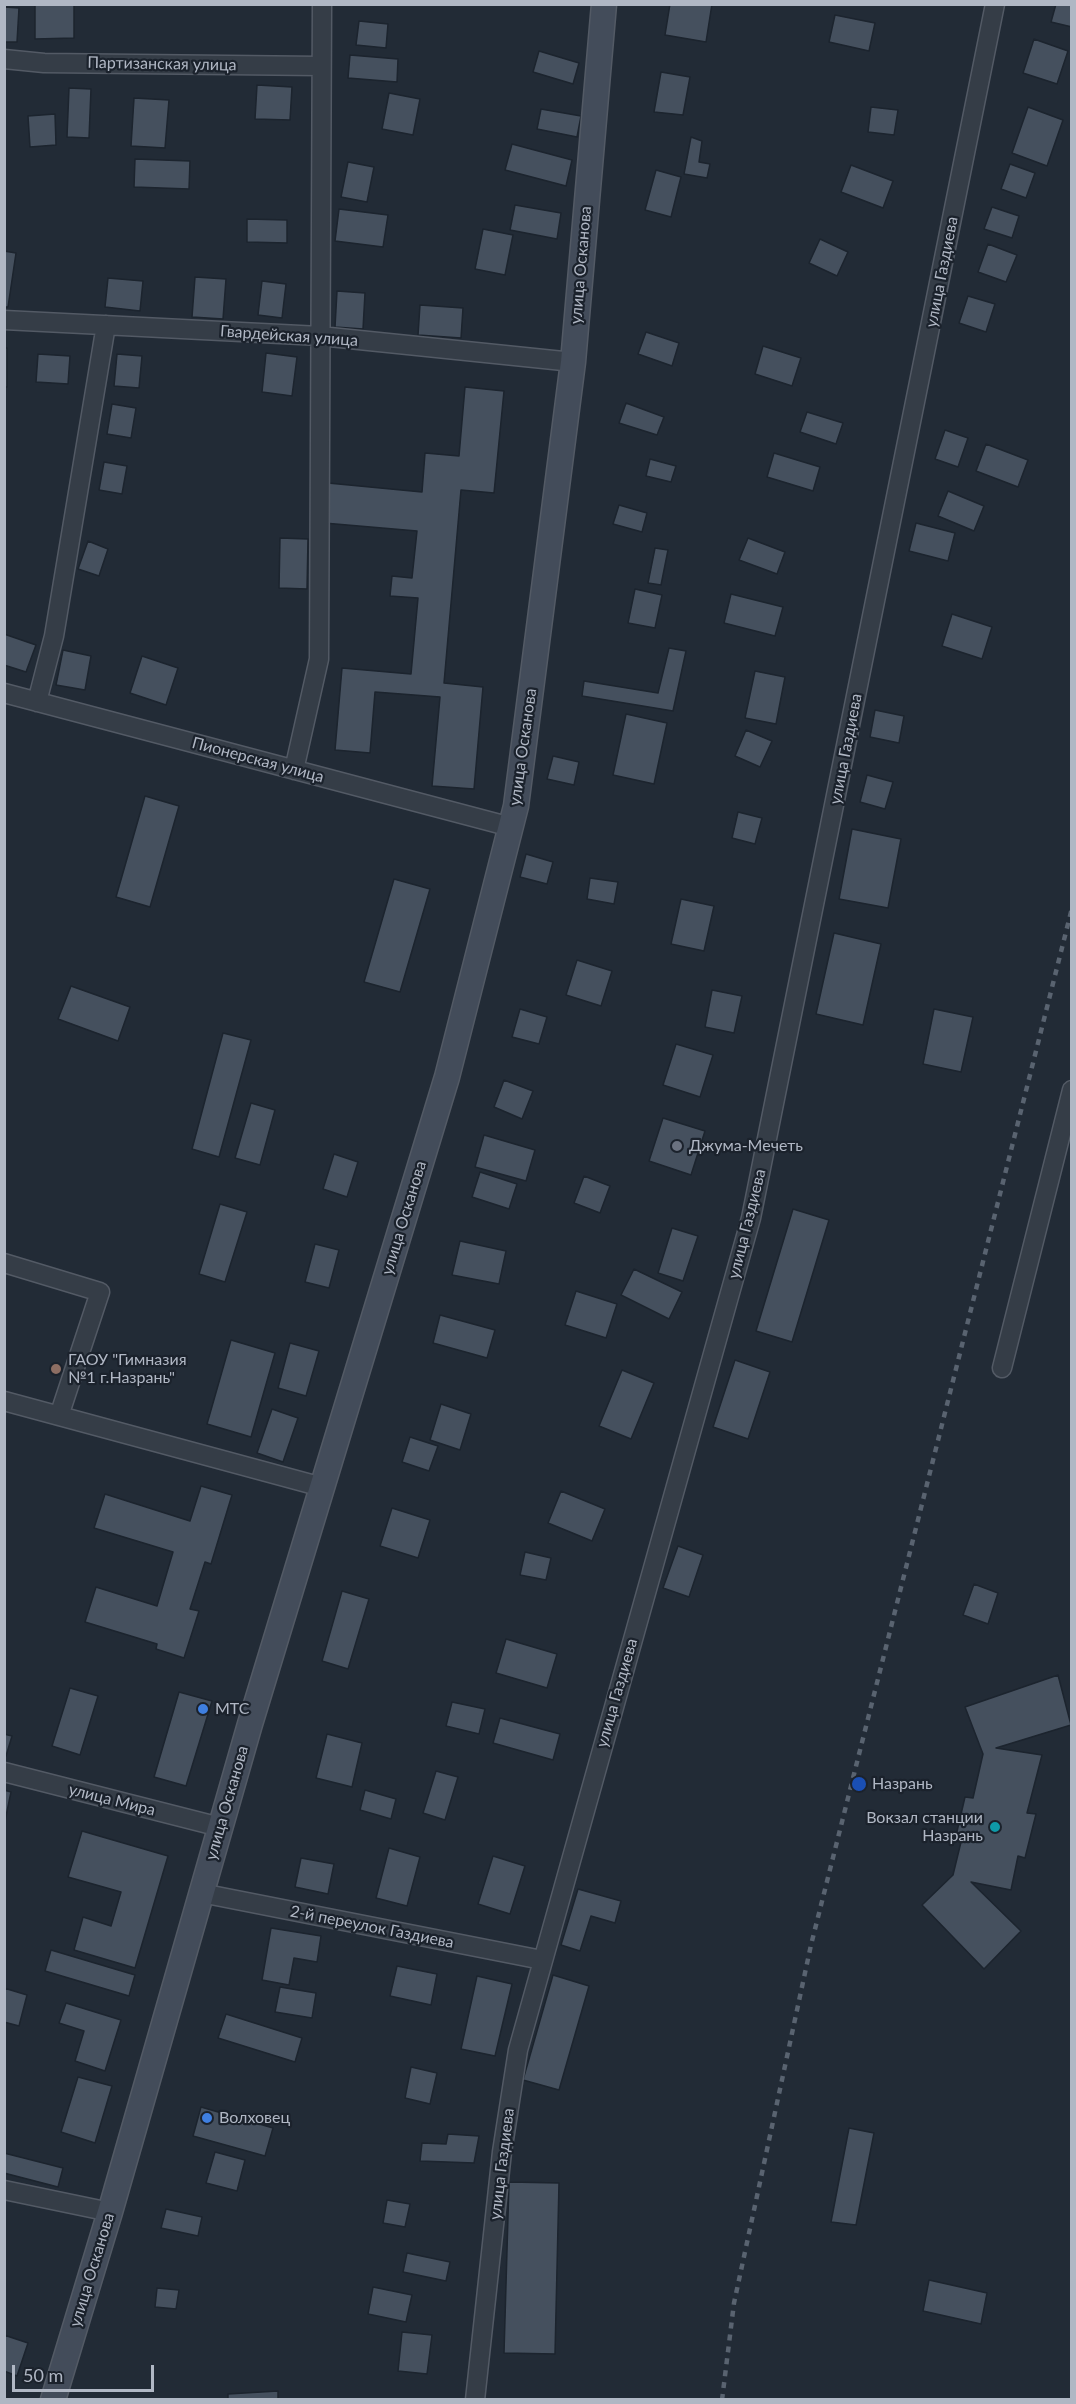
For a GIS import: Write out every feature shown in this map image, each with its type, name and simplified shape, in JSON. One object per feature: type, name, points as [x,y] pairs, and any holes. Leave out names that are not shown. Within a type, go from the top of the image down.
[{"type":"main road","name":"улица Осканова","points":[[53,2400],[110,2212],[220,1827],[447,1077],[516,807],[573,362],[604,4]]},
{"type":"street","points":[[294,770],[320,659],[320,66],[322,4]]},
{"type":"street","name":"улица Газдиева","points":[[474,2400],[502,2152],[516,2062],[542,1960],[751,1218],[995,4]]},
{"type":"street","name":"Партизанская улица","points":[[4,59],[44,63],[320,66]]},
{"type":"street","name":"Гвардейская улица","points":[[4,320],[320,336],[573,362]]},
{"type":"street","points":[[37,702],[54,636],[106,325]]},
{"type":"street","name":"Пионерская улица","points":[[4,693],[511,827]]},
{"type":"street","points":[[1002,1368],[1071,1090]]},
{"type":"street","points":[[4,1263],[100,1292],[59,1416]]},
{"type":"street","points":[[4,1401],[322,1487]]},
{"type":"street","name":"улица Мира","points":[[4,1772],[220,1827]]},
{"type":"street","name":"2-й переулок Газдиева","points":[[201,1893],[542,1960]]},
{"type":"street","points":[[4,2190],[110,2212]]},
{"type":"building","points":[[74,4],[74,38],[35,39],[35,5]]},
{"type":"building","points":[[670,4],[712,4],[706,42],[665,35]]},
{"type":"building","points":[[1056,4],[1072,4],[1072,27],[1051,22]]},
{"type":"building","points":[[4,7],[19,8],[17,42],[4,42]]},
{"type":"building","points":[[835,15],[875,23],[869,51],[829,42]]},
{"type":"building","points":[[359,21],[388,24],[386,48],[356,45]]},
{"type":"building","points":[[1034,39],[1068,51],[1057,84],[1023,73]]},
{"type":"building","points":[[539,51],[579,63],[573,84],[533,72]]},
{"type":"building","points":[[350,55],[398,59],[397,82],[348,78]]},
{"type":"building","points":[[661,72],[690,77],[683,115],[654,112]]},
{"type":"building","points":[[257,85],[292,87],[290,120],[255,119]]},
{"type":"building","points":[[69,88],[91,89],[89,138],[67,137]]},
{"type":"building","points":[[389,93],[420,99],[413,135],[382,129]]},
{"type":"building","points":[[134,98],[169,100],[165,148],[131,146]]},
{"type":"building","points":[[871,107],[898,110],[894,135],[868,132]]},
{"type":"building","points":[[1028,107],[1063,120],[1047,166],[1012,153]]},
{"type":"building","points":[[541,109],[581,116],[577,137],[537,129]]},
{"type":"building","points":[[55,114],[56,145],[30,147],[28,116]]},
{"type":"building","points":[[691,137],[702,141],[699,162],[710,164],[707,178],[684,174]]},
{"type":"building","points":[[512,144],[572,160],[566,186],[505,170]]},
{"type":"building","points":[[135,159],[190,161],[189,189],[134,187]]},
{"type":"building","points":[[348,162],[374,167],[367,202],[341,197]]},
{"type":"building","points":[[1010,164],[1035,173],[1026,198],[1001,189]]},
{"type":"building","points":[[851,165],[893,181],[883,208],[841,192]]},
{"type":"building","points":[[656,170],[681,177],[671,217],[645,210]]},
{"type":"building","points":[[515,205],[561,213],[557,239],[510,230]]},
{"type":"building","points":[[992,207],[1019,216],[1012,238],[984,229]]},
{"type":"building","points":[[339,209],[388,215],[383,247],[335,241]]},
{"type":"building","points":[[247,219],[287,220],[287,243],[247,242]]},
{"type":"building","points":[[483,229],[513,235],[505,275],[475,269]]},
{"type":"building","points":[[820,239],[848,252],[837,276],[809,263]]},
{"type":"building","points":[[988,244],[1017,255],[1006,282],[978,272]]},
{"type":"building","points":[[4,251],[16,253],[8,307],[4,307]]},
{"type":"building","points":[[195,277],[226,279],[223,319],[192,317]]},
{"type":"building","points":[[108,278],[143,281],[140,311],[105,307]]},
{"type":"building","points":[[262,281],[286,284],[282,318],[258,315]]},
{"type":"building","points":[[337,291],[365,293],[363,329],[335,327]]},
{"type":"building","points":[[968,296],[995,304],[986,332],[959,323]]},
{"type":"building","points":[[420,305],[463,308],[461,338],[418,335]]},
{"type":"building","points":[[646,332],[679,343],[672,366],[638,354]]},
{"type":"building","points":[[763,346],[801,358],[792,386],[755,374]]},
{"type":"building","points":[[4,348],[7,348],[7,387],[4,387]]},
{"type":"building","points":[[266,353],[297,357],[292,396],[262,392]]},
{"type":"building","points":[[38,354],[70,356],[68,384],[36,382]]},
{"type":"building","points":[[117,354],[142,356],[139,388],[114,386]]},
{"type":"building","points":[[465,387],[504,391],[494,493],[461,490],[444,683],[483,687],[474,789],[432,786],[440,697],[375,692],[370,753],[335,750],[342,668],[411,674],[418,598],[390,596],[392,576],[412,578],[417,531],[324,523],[328,483],[422,492],[425,453],[459,456]]},
{"type":"building","points":[[626,403],[664,417],[657,435],[619,423]]},
{"type":"building","points":[[112,404],[136,408],[131,438],[107,434]]},
{"type":"building","points":[[807,412],[843,423],[836,444],[800,432]]},
{"type":"building","points":[[945,430],[968,438],[958,467],[935,459]]},
{"type":"building","points":[[986,444],[1028,460],[1018,487],[976,471]]},
{"type":"building","points":[[774,453],[820,467],[813,491],[767,477]]},
{"type":"building","points":[[650,459],[676,466],[671,482],[646,476]]},
{"type":"building","points":[[104,462],[127,466],[122,494],[99,490]]},
{"type":"building","points":[[948,491],[984,506],[974,531],[938,516]]},
{"type":"building","points":[[619,505],[647,513],[642,532],[613,524]]},
{"type":"building","points":[[916,523],[955,533],[948,561],[909,551]]},
{"type":"building","points":[[280,538],[308,539],[307,589],[279,588]]},
{"type":"building","points":[[748,538],[785,552],[777,574],[739,560]]},
{"type":"building","points":[[88,541],[108,549],[99,576],[78,569]]},
{"type":"building","points":[[655,548],[668,550],[661,585],[648,583]]},
{"type":"building","points":[[635,589],[662,595],[655,628],[628,623]]},
{"type":"building","points":[[731,594],[783,607],[775,636],[724,623]]},
{"type":"building","points":[[952,614],[992,627],[982,659],[942,646]]},
{"type":"building","points":[[4,634],[36,645],[26,672],[4,665]]},
{"type":"building","points":[[669,648],[686,651],[673,711],[582,696],[584,681],[658,693]]},
{"type":"building","points":[[63,650],[91,656],[85,690],[56,685]]},
{"type":"building","points":[[142,656],[178,668],[166,705],[130,693]]},
{"type":"building","points":[[755,671],[785,677],[776,724],[745,718]]},
{"type":"building","points":[[875,710],[904,716],[899,743],[870,737]]},
{"type":"building","points":[[626,714],[667,723],[654,784],[613,775]]},
{"type":"building","points":[[746,730],[772,741],[760,767],[735,756]]},
{"type":"building","points":[[553,756],[579,762],[574,785],[547,779]]},
{"type":"building","points":[[867,775],[893,782],[885,809],[860,802]]},
{"type":"building","points":[[145,796],[179,806],[150,907],[116,897]]},
{"type":"building","points":[[738,812],[762,818],[755,844],[732,838]]},
{"type":"building","points":[[852,829],[901,839],[888,908],[839,899]]},
{"type":"building","points":[[526,854],[553,862],[547,884],[520,877]]},
{"type":"building","points":[[590,878],[618,882],[614,904],[587,899]]},
{"type":"building","points":[[394,879],[430,889],[400,992],[364,982]]},
{"type":"building","points":[[681,899],[714,906],[704,951],[671,944]]},
{"type":"building","points":[[834,933],[881,944],[863,1025],[816,1014]]},
{"type":"building","points":[[577,960],[612,971],[601,1006],[566,995]]},
{"type":"building","points":[[71,986],[130,1007],[118,1041],[58,1019]]},
{"type":"building","points":[[712,990],[742,996],[734,1033],[705,1027]]},
{"type":"building","points":[[520,1009],[547,1017],[539,1044],[512,1037]]},
{"type":"building","points":[[934,1009],[973,1017],[961,1072],[923,1064]]},
{"type":"building","points":[[223,1033],[251,1040],[219,1157],[192,1149]]},
{"type":"building","points":[[676,1044],[713,1055],[700,1097],[663,1085]]},
{"type":"building","points":[[504,1080],[533,1091],[522,1119],[494,1107]]},
{"type":"building","points":[[251,1103],[275,1110],[260,1165],[235,1158]]},
{"type":"building","name":"Джума-Мечеть","points":[[663,1118],[705,1131],[691,1175],[649,1161]]},
{"type":"building","points":[[484,1135],[535,1150],[526,1181],[475,1167]]},
{"type":"building","points":[[334,1154],[358,1162],[347,1197],[323,1189]]},
{"type":"building","points":[[480,1172],[517,1184],[509,1209],[472,1197]]},
{"type":"building","points":[[584,1176],[610,1186],[600,1213],[574,1203]]},
{"type":"building","points":[[220,1204],[247,1212],[225,1282],[199,1274]]},
{"type":"building","points":[[793,1209],[829,1220],[792,1342],[756,1331]]},
{"type":"building","points":[[672,1228],[698,1236],[683,1281],[658,1273]]},
{"type":"building","points":[[460,1241],[506,1251],[499,1284],[452,1275]]},
{"type":"building","points":[[315,1244],[339,1250],[329,1288],[305,1282]]},
{"type":"building","points":[[634,1269],[682,1292],[669,1319],[621,1295]]},
{"type":"building","points":[[576,1291],[617,1304],[606,1338],[565,1325]]},
{"type":"building","points":[[440,1315],[495,1330],[487,1358],[433,1343]]},
{"type":"building","points":[[231,1340],[275,1353],[251,1437],[207,1424]]},
{"type":"building","points":[[290,1343],[319,1351],[306,1396],[278,1388]]},
{"type":"building","points":[[735,1360],[770,1372],[748,1439],[713,1427]]},
{"type":"building","points":[[622,1370],[654,1383],[631,1439],[599,1426]]},
{"type":"building","points":[[441,1404],[471,1414],[460,1450],[430,1440]]},
{"type":"building","points":[[272,1409],[298,1418],[283,1462],[257,1453]]},
{"type":"building","points":[[410,1437],[438,1446],[429,1471],[402,1462]]},
{"type":"building","points":[[201,1486],[232,1495],[211,1564],[205,1562],[190,1609],[199,1611],[184,1658],[156,1649],[157,1644],[85,1622],[96,1587],[157,1606],[173,1552],[94,1528],[105,1494],[190,1521]]},
{"type":"building","points":[[561,1491],[605,1509],[592,1541],[548,1523]]},
{"type":"building","points":[[392,1508],[430,1520],[418,1558],[380,1546]]},
{"type":"building","points":[[678,1546],[703,1555],[689,1597],[663,1588]]},
{"type":"building","points":[[525,1552],[551,1558],[546,1580],[520,1575]]},
{"type":"building","points":[[974,1584],[998,1593],[988,1624],[963,1615]]},
{"type":"building","points":[[342,1591],[369,1599],[348,1669],[322,1661]]},
{"type":"building","points":[[506,1639],[557,1654],[547,1688],[496,1673]]},
{"type":"building","name":"Вокзал станции Назрань","points":[[1058,1675],[1071,1725],[996,1748],[1042,1755],[1027,1813],[1036,1814],[1025,1858],[1018,1856],[1011,1890],[971,1882],[1021,1931],[984,1969],[922,1905],[953,1875],[961,1842],[955,1840],[965,1797],[973,1798],[983,1754],[965,1707]]},
{"type":"building","points":[[70,1688],[98,1696],[80,1755],[52,1746]]},
{"type":"building","points":[[179,1692],[212,1701],[186,1786],[154,1777]]},
{"type":"building","points":[[452,1702],[485,1709],[479,1734],[446,1726]]},
{"type":"building","points":[[500,1718],[560,1734],[553,1760],[493,1743]]},
{"type":"building","points":[[4,1734],[12,1736],[6,1756],[4,1756]]},
{"type":"building","points":[[327,1734],[362,1743],[352,1787],[316,1778]]},
{"type":"building","points":[[436,1771],[458,1777],[445,1820],[423,1813]]},
{"type":"building","points":[[4,1790],[11,1792],[4,1826]]},
{"type":"building","points":[[365,1790],[396,1799],[391,1819],[360,1810]]},
{"type":"building","points":[[82,1831],[168,1856],[135,1968],[74,1950],[83,1917],[111,1926],[121,1892],[68,1877]]},
{"type":"building","points":[[389,1848],[420,1857],[407,1906],[376,1898]]},
{"type":"building","points":[[493,1856],[525,1866],[510,1914],[478,1904]]},
{"type":"building","points":[[301,1858],[334,1864],[328,1894],[295,1887]]},
{"type":"building","points":[[578,1889],[621,1901],[615,1923],[591,1916],[580,1951],[561,1945]]},
{"type":"building","points":[[271,1928],[321,1936],[317,1962],[294,1958],[289,1985],[262,1980]]},
{"type":"building","points":[[51,1950],[135,1975],[129,1996],[45,1971]]},
{"type":"building","points":[[397,1966],[437,1974],[431,2005],[390,1996]]},
{"type":"building","points":[[553,1975],[589,1986],[559,2090],[523,2080]]},
{"type":"building","points":[[477,1976],[512,1984],[495,2056],[461,2049]]},
{"type":"building","points":[[280,1987],[316,1993],[312,2018],[275,2012]]},
{"type":"building","points":[[4,1988],[27,1995],[19,2026],[4,2022]]},
{"type":"building","points":[[66,2003],[121,2020],[105,2071],[75,2061],[84,2031],[59,2023]]},
{"type":"building","points":[[226,2014],[302,2038],[295,2062],[218,2038]]},
{"type":"building","points":[[411,2067],[437,2073],[430,2104],[405,2098]]},
{"type":"building","points":[[78,2077],[112,2086],[95,2143],[61,2132]]},
{"type":"building","points":[[201,2107],[273,2128],[265,2156],[193,2136]]},
{"type":"building","points":[[849,2128],[874,2133],[856,2225],[831,2222]]},
{"type":"building","points":[[448,2134],[479,2136],[474,2163],[420,2161],[422,2143],[446,2144]]},
{"type":"building","points":[[215,2152],[245,2160],[237,2191],[206,2183]]},
{"type":"building","points":[[4,2153],[63,2168],[58,2187],[4,2173]]},
{"type":"building","points":[[509,2182],[559,2183],[555,2354],[504,2353]]},
{"type":"building","points":[[387,2200],[410,2204],[405,2227],[383,2223]]},
{"type":"building","points":[[166,2209],[202,2217],[198,2236],[161,2228]]},
{"type":"building","points":[[407,2253],[450,2262],[446,2281],[403,2272]]},
{"type":"building","points":[[929,2280],[987,2293],[981,2324],[923,2311]]},
{"type":"building","points":[[373,2287],[412,2295],[406,2322],[368,2314]]},
{"type":"building","points":[[157,2288],[179,2290],[176,2309],[155,2307]]},
{"type":"building","points":[[402,2332],[432,2335],[427,2374],[398,2371]]},
{"type":"building","points":[[4,2335],[28,2343],[17,2376],[4,2371]]},
{"type":"building","points":[[278,2391],[278,2400],[228,2400],[228,2394]]},
{"type":"railway","points":[[722,2400],[734,2303],[811,1945],[1072,908]]},
{"type":"place","name":"Джума-Мечеть","points":[[677,1146]]},
{"type":"place","name":"ГАОУ \"Гимназия №1 г.Назрань\"","points":[[56,1369]]},
{"type":"place","name":"МТС","points":[[203,1709]]},
{"type":"place","name":"Назрань","points":[[859,1784]]},
{"type":"place","name":"Вокзал станции Назрань","points":[[995,1827]]},
{"type":"place","name":"Волховец","points":[[207,2118]]}]
